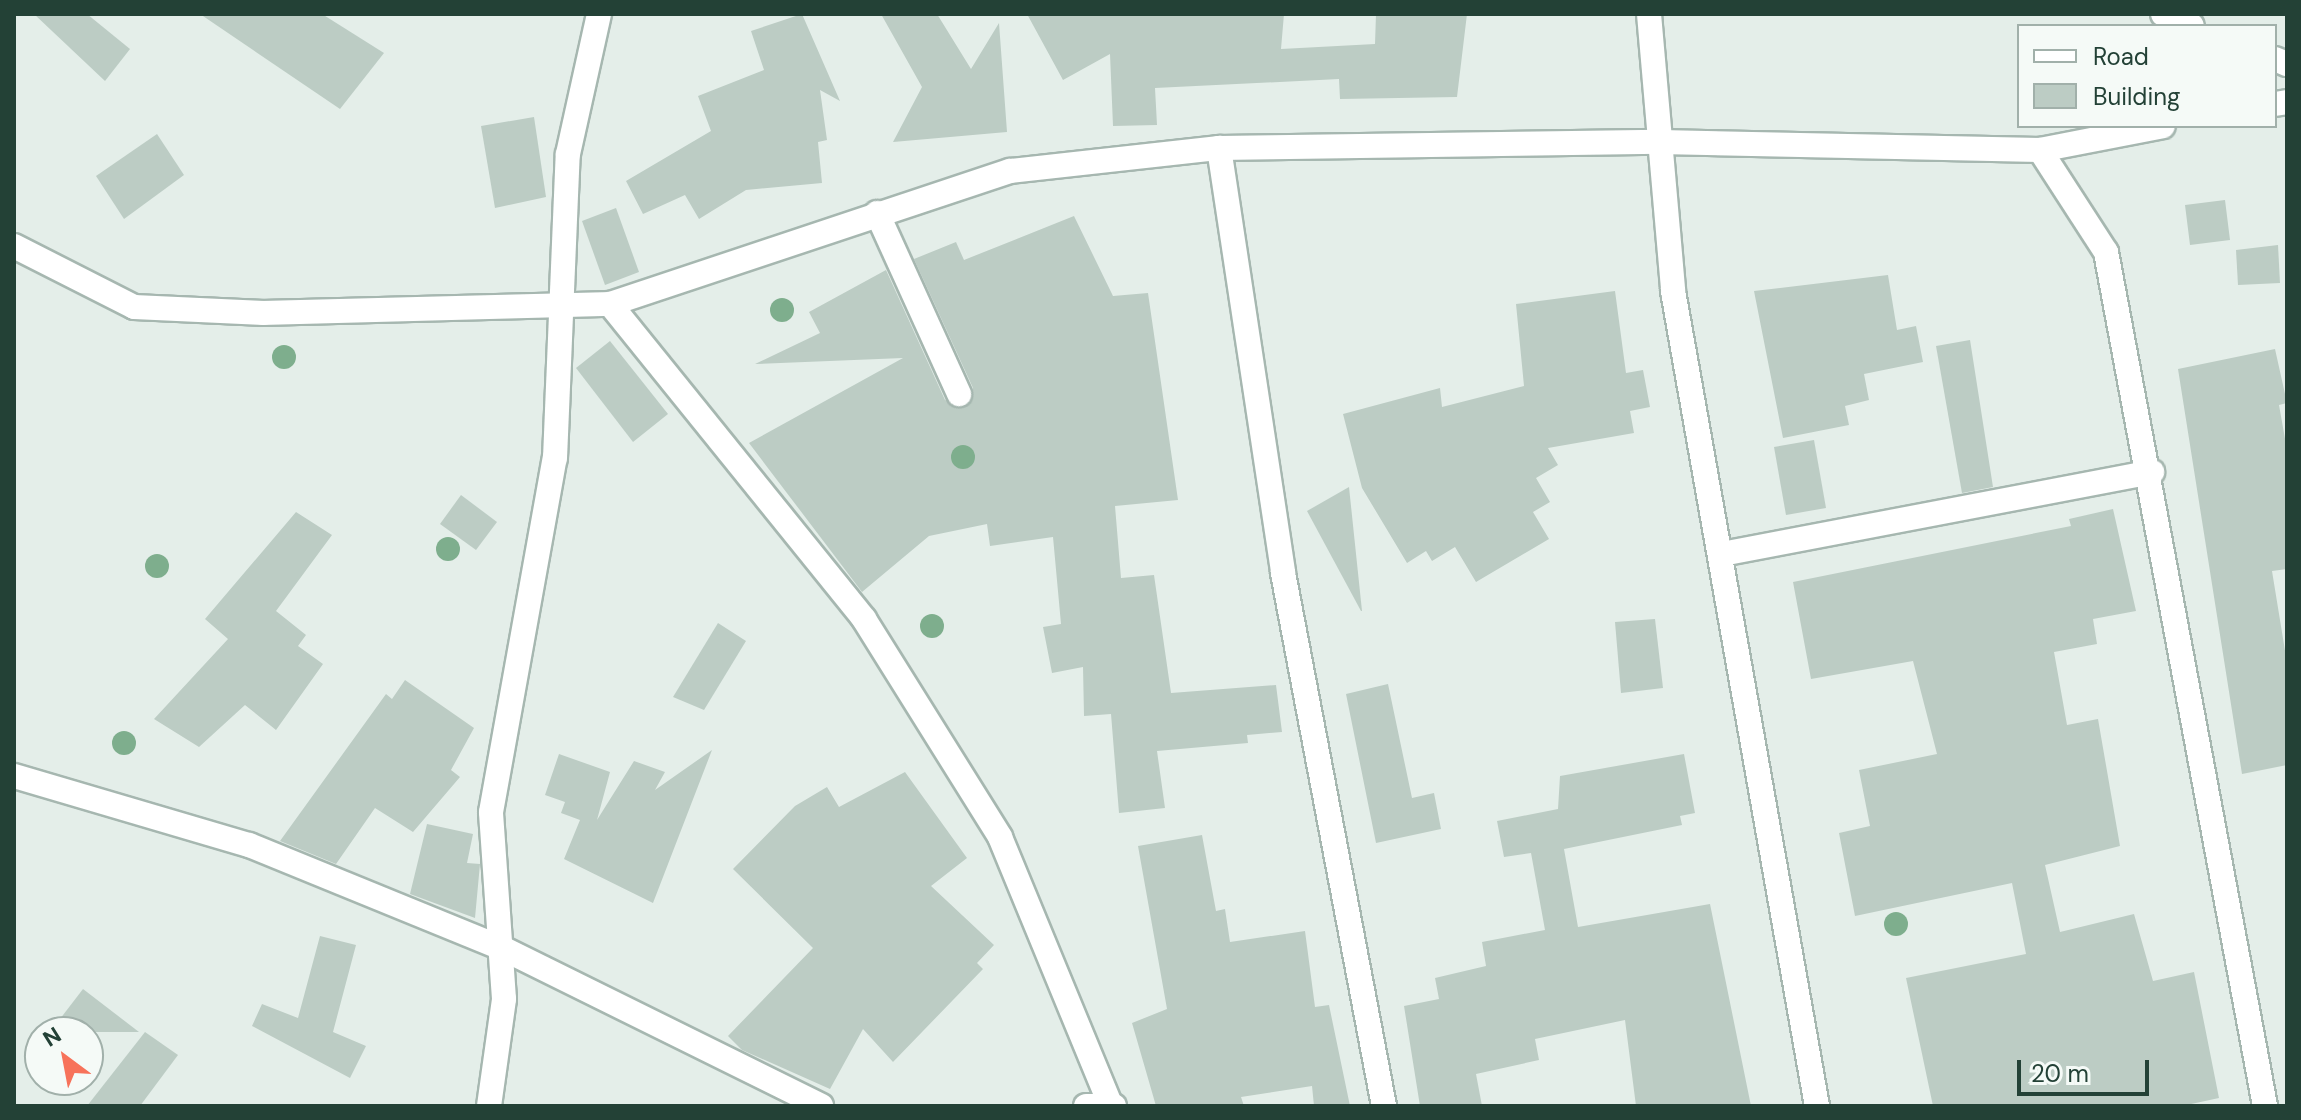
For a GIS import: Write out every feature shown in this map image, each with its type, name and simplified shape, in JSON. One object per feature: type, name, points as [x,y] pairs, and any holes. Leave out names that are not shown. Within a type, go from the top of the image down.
[{"type":"street","points":[[489,1106],[504,999],[491,812],[555,458],[557,303],[568,154],[599,14]]},
{"type":"street","points":[[1649,14],[1673,291],[1722,554],[1817,1106]]},
{"type":"street","points":[[2163,14],[2187,24]]},
{"type":"street","points":[[14,246],[134,307],[264,313],[610,304],[1010,171],[1219,148],[1660,142],[2040,150],[2153,128]]},
{"type":"street","points":[[1219,148],[1283,573],[1384,1106]]},
{"type":"street","points":[[2040,150],[2106,252],[2152,472],[2265,1106]]},
{"type":"street","points":[[877,213],[959,394]]},
{"type":"street","points":[[610,304],[864,619],[1000,837],[1103,1104]]},
{"type":"street","points":[[1722,554],[2152,472]]},
{"type":"street","points":[[14,776],[249,845],[502,948],[821,1106]]},
{"type":"building","points":[[34,14],[87,14],[130,49],[105,81]]},
{"type":"building","points":[[200,14],[322,14],[384,53],[340,109]]},
{"type":"building","points":[[802,14],[840,101],[820,90],[827,140],[818,142],[822,183],[746,190],[699,219],[685,195],[643,214],[626,181],[711,131],[698,96],[764,70],[751,31]]},
{"type":"building","points":[[881,14],[937,14],[971,69],[999,23],[1007,132],[893,142],[922,87]]},
{"type":"building","points":[[1027,14],[1284,14],[1281,49],[1375,44],[1376,14],[1467,14],[1457,97],[1340,99],[1339,79],[1155,88],[1157,125],[1113,126],[1110,54],[1063,80]]},
{"type":"building","points":[[534,117],[546,197],[495,208],[481,126]]},
{"type":"building","points":[[157,134],[184,175],[124,219],[96,176]]},
{"type":"building","points":[[2225,200],[2230,240],[2190,245],[2185,205]]},
{"type":"building","points":[[616,208],[639,272],[605,285],[582,221]]},
{"type":"building","points":[[1074,216],[1113,296],[1148,293],[1178,500],[1115,506],[1121,578],[1154,575],[1171,693],[1276,685],[1282,732],[1247,735],[1248,743],[1157,751],[1165,808],[1119,813],[1111,714],[1084,716],[1083,667],[1052,673],[1043,627],[1061,624],[1053,537],[990,546],[987,524],[929,536],[862,592],[749,443],[903,358],[755,364],[820,333],[809,312],[886,270],[945,400],[966,407],[973,388],[914,259],[956,242],[964,260]]},
{"type":"building","points":[[2278,245],[2280,283],[2238,285],[2236,250]]},
{"type":"building","points":[[1888,275],[1897,330],[1916,326],[1923,362],[1864,374],[1869,400],[1845,406],[1849,425],[1783,438],[1754,291]]},
{"type":"building","points":[[1615,291],[1626,373],[1643,370],[1650,407],[1630,411],[1634,433],[1548,448],[1558,465],[1536,478],[1550,502],[1533,512],[1549,539],[1476,582],[1455,547],[1432,561],[1426,551],[1407,563],[1362,488],[1343,414],[1440,388],[1442,407],[1524,386],[1516,304]]},
{"type":"building","points":[[1970,340],[1993,487],[1962,493],[1936,346]]},
{"type":"building","points":[[610,341],[668,414],[633,442],[576,368]]},
{"type":"building","points":[[2275,349],[2287,403],[2279,405],[2287,450],[2287,569],[2272,571],[2287,663],[2287,765],[2242,774],[2178,369]]},
{"type":"building","points":[[1814,440],[1826,508],[1786,515],[1774,447]]},
{"type":"building","points":[[1349,487],[1362,611],[1307,511]]},
{"type":"building","points":[[461,495],[497,522],[476,550],[440,524]]},
{"type":"building","points":[[2113,509],[2136,611],[2093,619],[2097,644],[2054,652],[2067,725],[2098,719],[2120,846],[2045,865],[2060,932],[2134,914],[2153,981],[2194,972],[2219,1098],[2182,1106],[1933,1106],[1906,978],[2026,954],[2012,883],[1855,916],[1839,833],[1870,826],[1859,770],[1937,754],[1913,661],[1811,679],[1793,582],[2071,526],[2069,519]]},
{"type":"building","points":[[296,512],[332,535],[276,611],[306,635],[298,646],[323,664],[276,730],[245,705],[199,747],[154,719],[228,639],[205,619]]},
{"type":"building","points":[[1655,619],[1663,688],[1621,693],[1615,622]]},
{"type":"building","points":[[718,623],[746,641],[704,710],[673,697]]},
{"type":"building","points":[[405,680],[474,728],[451,770],[460,777],[413,832],[375,808],[336,864],[280,841],[386,694],[392,699]]},
{"type":"building","points":[[1388,684],[1412,798],[1434,793],[1441,829],[1376,843],[1346,694]]},
{"type":"building","points":[[712,750],[653,903],[564,859],[580,820],[561,813],[565,802],[545,795],[559,754],[610,772],[597,820],[634,761],[665,772],[655,790]]},
{"type":"building","points":[[1684,754],[1695,813],[1680,816],[1682,825],[1564,849],[1578,927],[1710,904],[1751,1106],[1636,1106],[1625,1020],[1535,1039],[1539,1060],[1476,1074],[1482,1106],[1420,1106],[1404,1006],[1439,999],[1435,978],[1486,966],[1482,942],[1545,930],[1531,853],[1504,857],[1497,821],[1558,809],[1560,776]]},
{"type":"building","points":[[905,772],[967,858],[931,886],[994,945],[977,963],[983,969],[893,1062],[863,1029],[830,1089],[742,1050],[728,1036],[813,948],[733,869],[795,806],[827,787],[839,807]]},
{"type":"building","points":[[427,824],[473,834],[467,863],[480,864],[475,918],[410,894]]},
{"type":"building","points":[[1202,835],[1216,911],[1225,909],[1230,942],[1305,931],[1315,1007],[1329,1005],[1350,1106],[1314,1106],[1312,1086],[1241,1097],[1244,1106],[1156,1106],[1132,1023],[1167,1009],[1138,846]]},
{"type":"building","points":[[320,936],[356,945],[333,1032],[366,1046],[350,1078],[252,1026],[262,1004],[298,1018]]},
{"type":"building","points":[[83,989],[139,1032],[104,1032],[104,1016],[62,1016]]},
{"type":"building","points":[[145,1032],[178,1055],[140,1106],[87,1106],[95,1096],[104,1096],[104,1084]]}]
